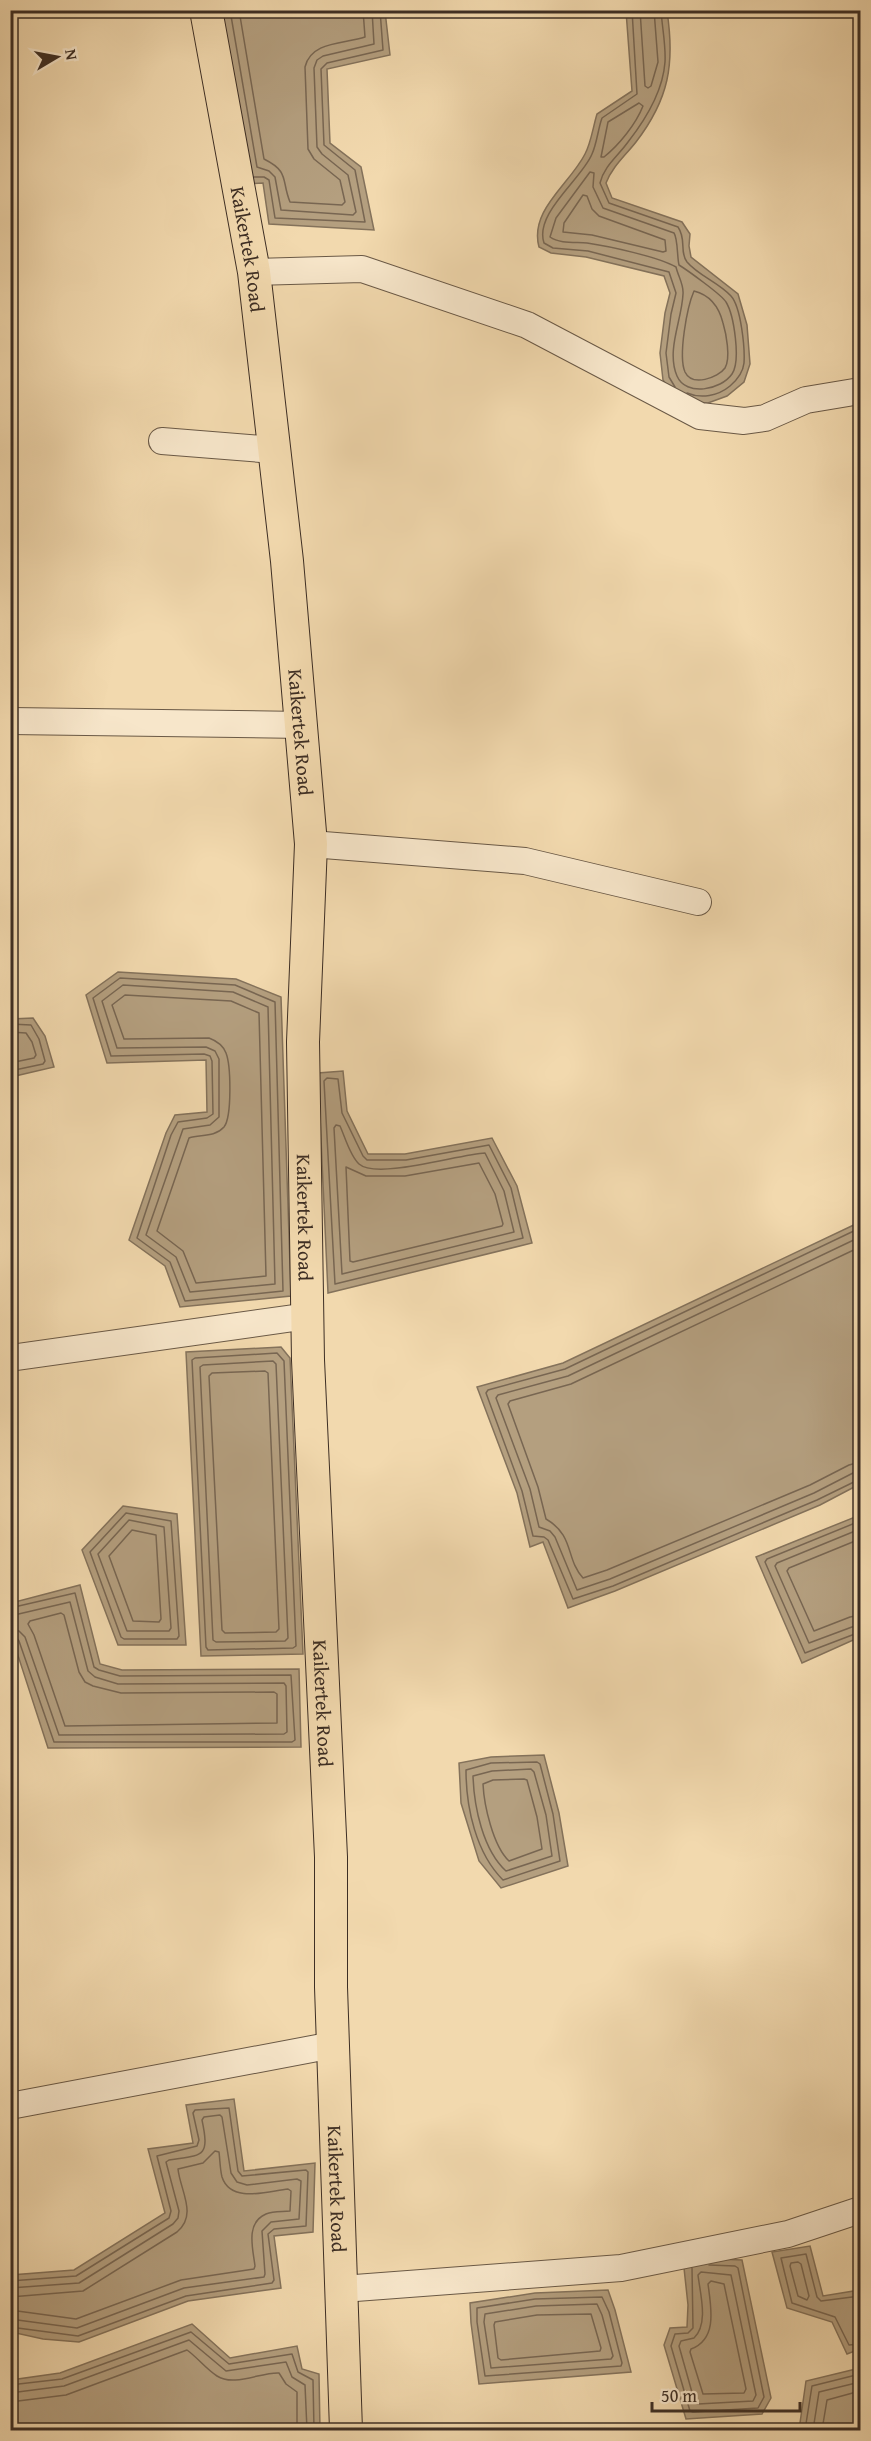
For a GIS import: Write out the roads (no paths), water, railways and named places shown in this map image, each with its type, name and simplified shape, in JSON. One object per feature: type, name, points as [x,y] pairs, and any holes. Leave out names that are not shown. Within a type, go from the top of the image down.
[{"type":"main road","name":"Kaikertek Road","points":[[206,10],[254,272],[303,725],[311,844],[303,1042],[308,1316],[331,1857],[333,2045],[346,2430]]},
{"type":"street","points":[[254,272],[362,269],[527,325],[700,416],[744,421],[765,418],[806,400],[861,390]]},
{"type":"street","points":[[162,441],[274,450]]},
{"type":"street","points":[[10,721],[303,725]]},
{"type":"street","points":[[311,844],[525,861],[698,902]]},
{"type":"street","points":[[10,1358],[308,1316]]},
{"type":"street","points":[[10,2106],[333,2045]]},
{"type":"street","points":[[342,2289],[621,2268],[788,2234],[861,2210]]},
{"type":"water","points":[[216,11],[385,11],[390,55],[327,69],[330,143],[361,167],[374,230],[269,224],[263,183],[246,184]]},
{"type":"water","points":[[626,11],[667,11],[669,64],[667,80],[656,111],[606,183],[612,198],[682,222],[690,234],[691,257],[738,294],[747,325],[750,364],[744,382],[727,396],[708,403],[692,402],[672,393],[663,380],[660,353],[670,293],[664,276],[586,257],[551,253],[539,247],[537,234],[545,209],[585,154],[597,114],[632,91]]},
{"type":"water","points":[[118,972],[236,979],[281,997],[291,1296],[180,1307],[165,1266],[129,1240],[166,1133],[175,1115],[207,1112],[206,1060],[107,1063],[86,995]]},
{"type":"water","points":[[33,1018],[45,1036],[54,1067],[11,1077],[11,1019]]},
{"type":"water","points":[[343,1071],[347,1111],[368,1154],[405,1154],[492,1138],[517,1186],[532,1243],[328,1293],[318,1073]]},
{"type":"water","points":[[860,1222],[860,1484],[820,1505],[615,1591],[568,1608],[543,1542],[530,1547],[517,1493],[477,1387],[563,1363]]},
{"type":"water","points":[[281,1347],[290,1358],[303,1654],[201,1656],[186,1352]]},
{"type":"water","points":[[123,1506],[177,1514],[186,1645],[118,1645],[82,1550]]},
{"type":"water","points":[[860,1515],[860,1637],[802,1663],[756,1557]]},
{"type":"water","points":[[80,1585],[100,1664],[122,1670],[299,1669],[301,1747],[48,1748],[11,1634],[11,1603]]},
{"type":"water","points":[[544,1755],[559,1813],[568,1866],[501,1888],[479,1861],[461,1803],[459,1763],[491,1757]]},
{"type":"water","points":[[234,2099],[244,2171],[315,2163],[313,2232],[274,2236],[281,2288],[188,2301],[79,2342],[43,2339],[11,2332],[11,2275],[74,2270],[165,2213],[148,2149],[193,2143],[186,2105]]},
{"type":"water","points":[[810,2246],[823,2296],[860,2290],[860,2349],[847,2354],[832,2322],[787,2308],[772,2252]]},
{"type":"water","points":[[693,2258],[742,2260],[771,2398],[762,2414],[686,2419],[664,2345],[670,2328],[687,2327],[688,2305],[684,2268]]},
{"type":"water","points":[[608,2290],[631,2372],[479,2384],[470,2303],[535,2293]]},
{"type":"water","points":[[192,2324],[230,2358],[297,2346],[302,2369],[319,2374],[320,2430],[11,2430],[11,2380],[60,2373]]},
{"type":"water","points":[[860,2368],[860,2430],[799,2430],[806,2381]]}]
